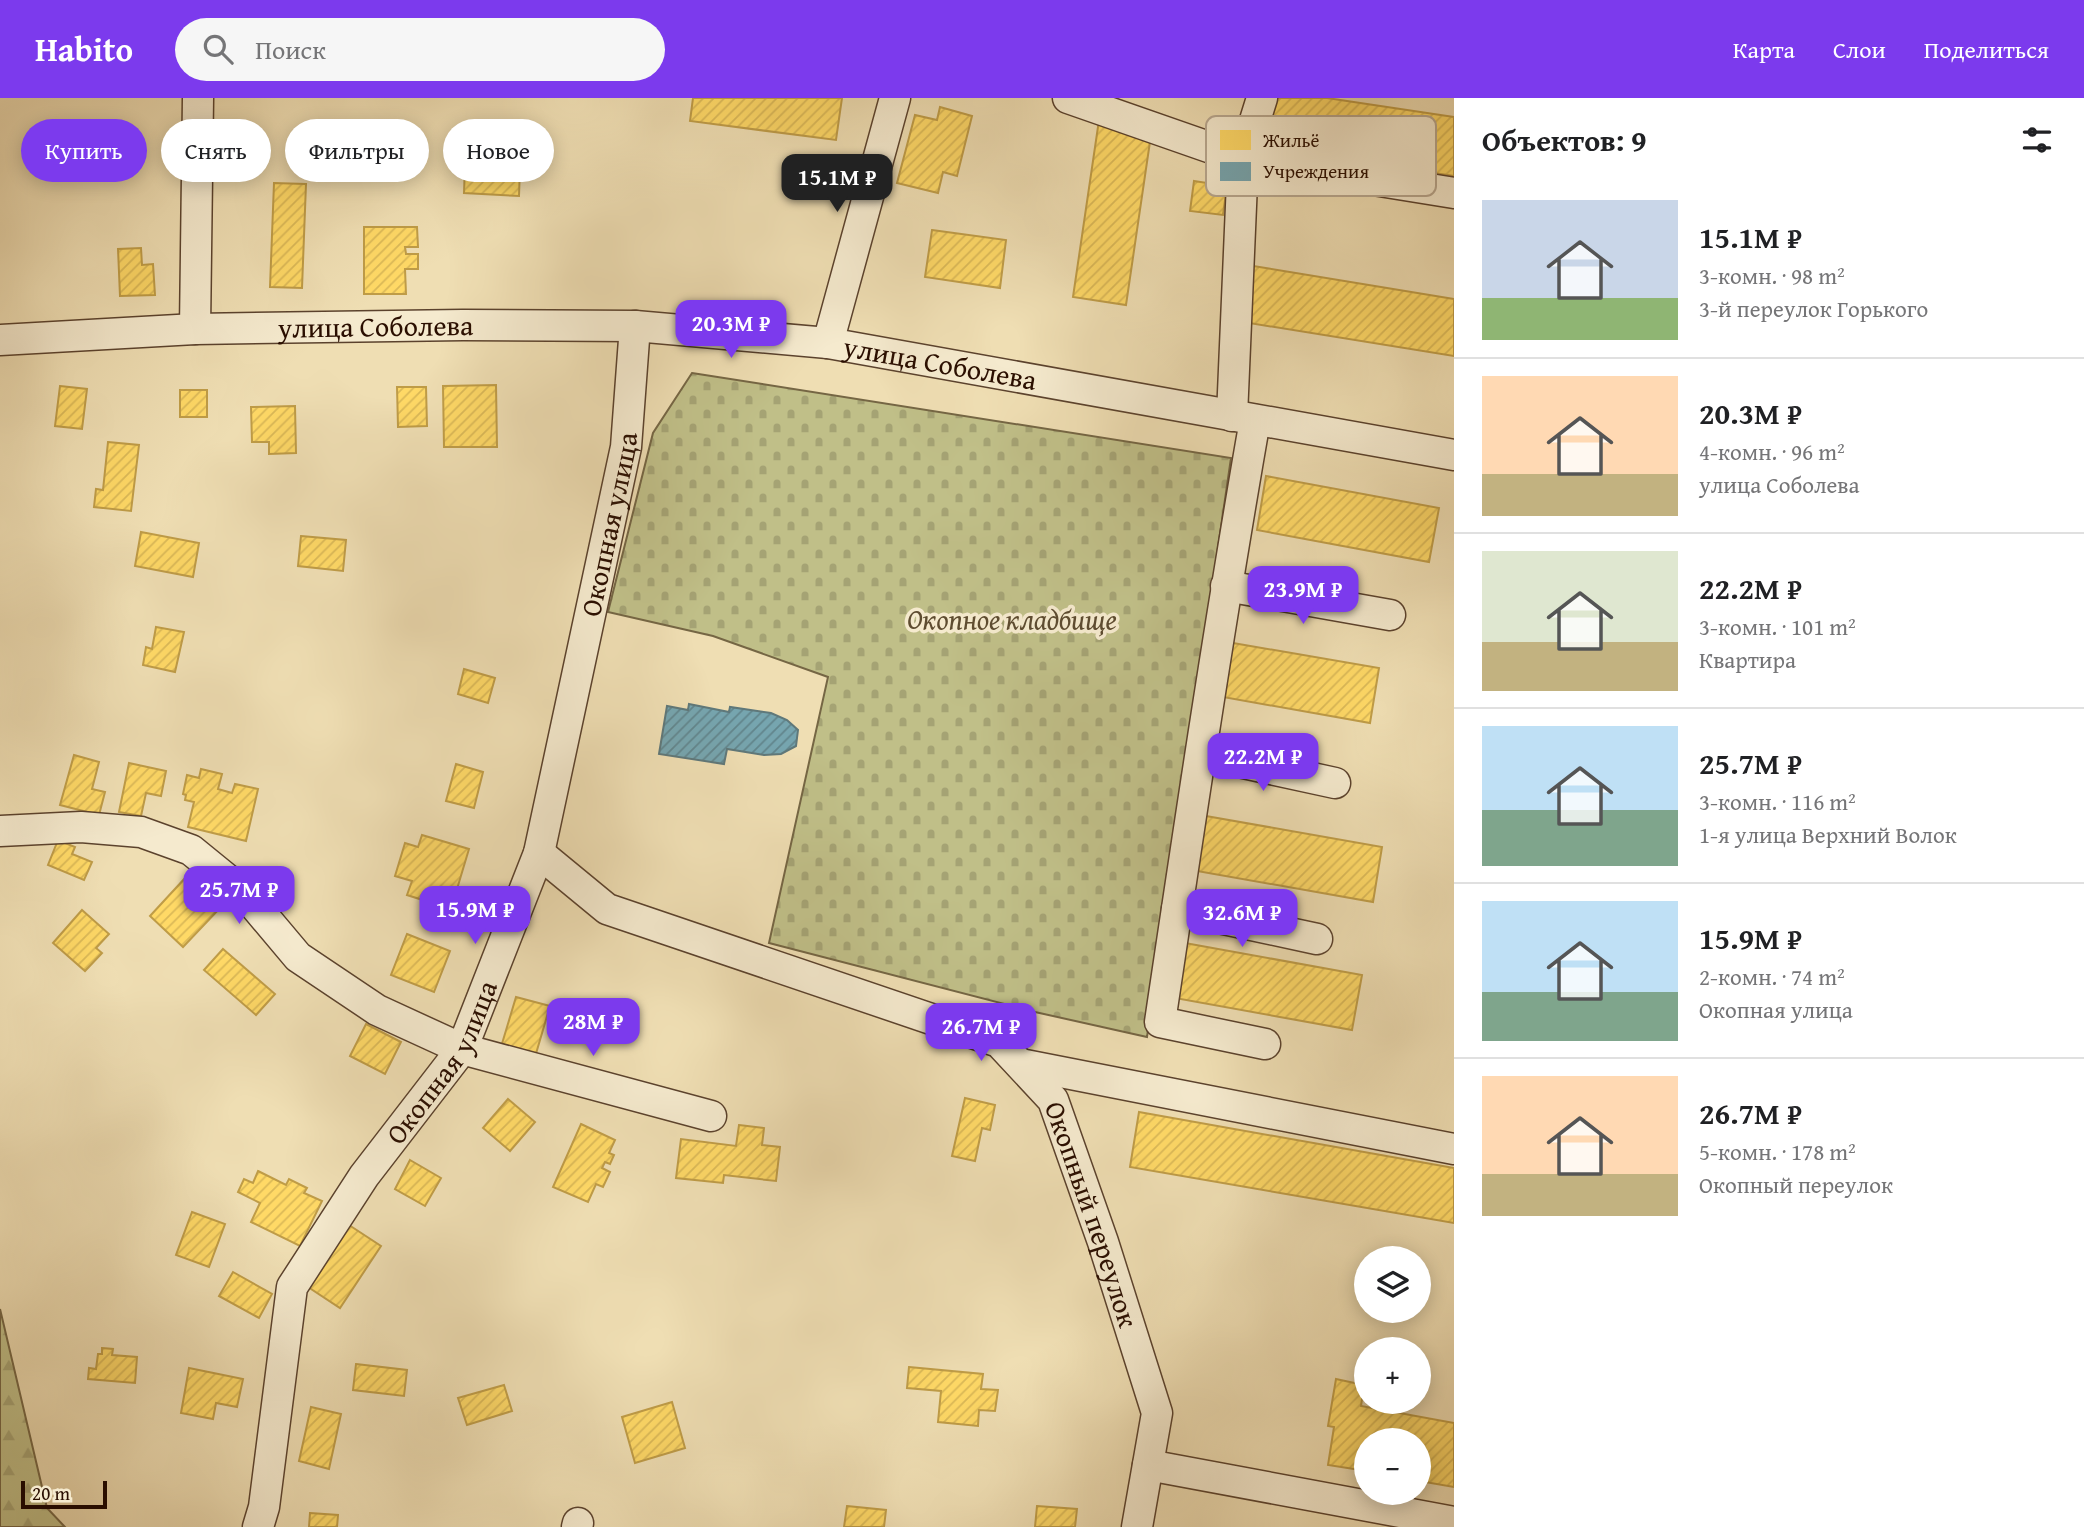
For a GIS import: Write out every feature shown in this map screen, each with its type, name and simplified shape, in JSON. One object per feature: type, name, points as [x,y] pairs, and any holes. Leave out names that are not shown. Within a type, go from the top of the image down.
[{"type":"street","points":[[195,329],[198,98]]},
{"type":"street","points":[[828,343],[895,98]]},
{"type":"street","points":[[1068,98],[1206,146]]},
{"type":"street","points":[[1256,116],[1262,98]]},
{"type":"street","points":[[1436,190],[1454,193]]},
{"type":"street","points":[[1243,196],[1243,418],[1226,586],[1160,1022],[1265,1044]]},
{"type":"street","name":"улица Соболева","points":[[0,340],[195,329],[463,325],[635,327],[828,343],[1454,455]]},
{"type":"street","name":"Окопная улица","points":[[258,1527],[264,1507],[292,1287],[365,1176],[462,1049],[539,853],[626,447],[635,327]]},
{"type":"street","points":[[1226,586],[1390,615]]},
{"type":"street","points":[[1202,754],[1335,783]]},
{"type":"street","points":[[0,831],[80,827],[141,832],[191,850],[245,894],[298,957],[377,1010],[462,1049],[711,1116]]},
{"type":"street","name":"Окопный переулок","points":[[539,853],[607,909],[999,1042],[1053,1100],[1103,1242],[1157,1413],[1137,1527]]},
{"type":"street","points":[[1177,909],[1317,939]]},
{"type":"street","points":[[1020,1064],[1454,1149]]},
{"type":"street","points":[[1148,1465],[1454,1522]]},
{"type":"green space","name":"Окопное кладбище","points":[[692,373],[1231,458],[1147,1037],[1035,1012],[769,943],[828,677],[713,636],[608,612],[653,433]]},
{"type":"green space","points":[[0,1309],[47,1508],[65,1527],[0,1527]]},
{"type":"building: Жильё","points":[[693,98],[842,98],[836,140],[690,121]]},
{"type":"building: Жильё","points":[[1271,98],[1327,98],[1454,117],[1454,176],[1436,173],[1436,116],[1268,116]]},
{"type":"building: Жильё","points":[[940,107],[972,116],[957,176],[943,172],[938,193],[897,183],[915,115],[937,120]]},
{"type":"building: Жильё","points":[[1099,120],[1152,128],[1126,305],[1073,297]]},
{"type":"building: Жильё","points":[[1194,181],[1206,183],[1206,196],[1226,196],[1223,215],[1190,211]]},
{"type":"building: Жильё","points":[[464,182],[519,182],[519,196],[464,193]]},
{"type":"building: Жильё","points":[[274,183],[306,184],[302,288],[270,287]]},
{"type":"building: Жильё","points":[[364,227],[417,227],[418,247],[405,247],[406,254],[418,254],[418,269],[405,269],[406,294],[364,294]]},
{"type":"building: Жильё","points":[[932,230],[1006,240],[1000,288],[925,277]]},
{"type":"building: Жильё","points":[[141,248],[142,265],[153,264],[155,295],[120,296],[118,249]]},
{"type":"building: Жильё","points":[[1247,265],[1454,299],[1454,356],[1237,321]]},
{"type":"building: Жильё","points":[[496,385],[497,447],[444,447],[443,386]]},
{"type":"building: Жильё","points":[[60,386],[87,389],[82,429],[55,426]]},
{"type":"building: Жильё","points":[[397,387],[426,387],[427,426],[398,427]]},
{"type":"building: Жильё","points":[[180,390],[207,390],[207,417],[180,417]]},
{"type":"building: Жильё","points":[[295,406],[296,453],[269,454],[269,442],[252,442],[251,407]]},
{"type":"building: Жильё","points":[[108,442],[139,445],[131,511],[94,507],[96,489],[103,490]]},
{"type":"building: Жильё","points":[[1266,476],[1439,508],[1429,562],[1257,530]]},
{"type":"building: Жильё","points":[[141,532],[199,543],[193,577],[135,566]]},
{"type":"building: Жильё","points":[[301,536],[346,540],[343,571],[298,566]]},
{"type":"building: Жильё","points":[[156,627],[184,632],[175,672],[143,665],[146,647],[152,649]]},
{"type":"building: Жильё","points":[[1233,643],[1379,668],[1370,723],[1223,697]]},
{"type":"building: Жильё","points":[[464,669],[495,678],[488,703],[458,694]]},
{"type":"building: Жильё","points":[[74,755],[99,762],[92,789],[105,792],[99,815],[60,805]]},
{"type":"building: Жильё","points":[[129,763],[166,771],[161,796],[146,793],[141,816],[119,812]]},
{"type":"building: Жильё","points":[[456,764],[483,772],[474,808],[446,801]]},
{"type":"building: Жильё","points":[[201,769],[222,774],[218,789],[232,793],[235,784],[258,789],[246,841],[188,827],[194,802],[185,800],[186,795],[183,794],[187,775],[199,778]]},
{"type":"building: Жильё","points":[[1206,816],[1382,847],[1373,902],[1197,871]]},
{"type":"building: Жильё","points":[[422,835],[469,849],[451,909],[407,895],[412,881],[395,876],[405,843],[418,847]]},
{"type":"building: Жильё","points":[[58,840],[75,847],[72,854],[92,862],[84,880],[48,865]]},
{"type":"building: Жильё","points":[[186,877],[220,908],[183,947],[150,916]]},
{"type":"building: Жильё","points":[[82,910],[109,934],[96,948],[102,953],[85,971],[53,943]]},
{"type":"building: Жильё","points":[[407,934],[450,951],[434,992],[391,975]]},
{"type":"building: Жильё","points":[[1185,943],[1362,975],[1352,1030],[1175,998]]},
{"type":"building: Жильё","points":[[223,949],[275,994],[256,1015],[204,970]]},
{"type":"building: Жильё","points":[[516,997],[550,1006],[535,1057],[501,1047]]},
{"type":"building: Жильё","points":[[366,1024],[401,1042],[385,1074],[350,1056]]},
{"type":"building: Жильё","points":[[965,1098],[995,1105],[990,1130],[982,1128],[975,1161],[952,1156]]},
{"type":"building: Жильё","points":[[508,1099],[535,1122],[510,1151],[483,1128]]},
{"type":"building: Жильё","points":[[1139,1112],[1454,1168],[1454,1223],[1130,1167]]},
{"type":"building: Жильё","points":[[581,1124],[615,1140],[609,1153],[614,1155],[610,1164],[605,1162],[602,1168],[610,1172],[603,1187],[596,1184],[588,1202],[553,1187]]},
{"type":"building: Жильё","points":[[739,1125],[764,1128],[762,1145],[780,1147],[776,1181],[724,1175],[723,1183],[676,1178],[681,1139],[736,1146]]},
{"type":"building: Жильё","points":[[410,1160],[441,1178],[425,1206],[395,1189]]},
{"type":"building: Жильё","points":[[258,1171],[286,1185],[289,1179],[307,1188],[304,1193],[322,1201],[300,1246],[251,1222],[260,1203],[238,1192],[244,1179],[253,1183]]},
{"type":"building: Жильё","points":[[192,1212],[225,1224],[209,1267],[176,1255]]},
{"type":"building: Жильё","points":[[349,1225],[381,1246],[340,1308],[308,1287]]},
{"type":"building: Жильё","points":[[233,1272],[272,1294],[259,1318],[219,1296]]},
{"type":"building: Жильё","points":[[102,1348],[113,1349],[112,1355],[137,1357],[135,1383],[88,1379],[89,1368],[96,1369],[98,1354],[102,1354]]},
{"type":"building: Жильё","points":[[356,1364],[407,1370],[404,1396],[353,1390]]},
{"type":"building: Жильё","points":[[909,1367],[983,1374],[981,1389],[998,1390],[995,1411],[979,1410],[978,1426],[938,1422],[941,1391],[907,1388]]},
{"type":"building: Жильё","points":[[189,1368],[243,1379],[237,1407],[216,1403],[213,1419],[181,1413]]},
{"type":"building: Жильё","points":[[1336,1379],[1354,1383],[1354,1414],[1405,1414],[1454,1423],[1454,1487],[1431,1483],[1431,1428],[1354,1428],[1354,1469],[1328,1465],[1334,1427],[1328,1426]]},
{"type":"building: Жильё","points":[[504,1385],[512,1411],[467,1425],[458,1398]]},
{"type":"building: Жильё","points":[[672,1402],[685,1448],[635,1463],[622,1417]]},
{"type":"building: Жильё","points":[[311,1407],[341,1414],[329,1469],[299,1461]]},
{"type":"building: Жильё","points":[[847,1506],[886,1510],[884,1527],[844,1527]]},
{"type":"building: Жильё","points":[[1037,1506],[1077,1509],[1075,1527],[1035,1527]]},
{"type":"building: Жильё","points":[[310,1513],[338,1515],[337,1527],[309,1527]]},
{"type":"building: Учреждения","points":[[689,704],[729,712],[730,707],[771,713],[787,720],[798,730],[796,746],[781,754],[764,755],[727,749],[724,764],[659,754],[667,706],[688,710]]}]
